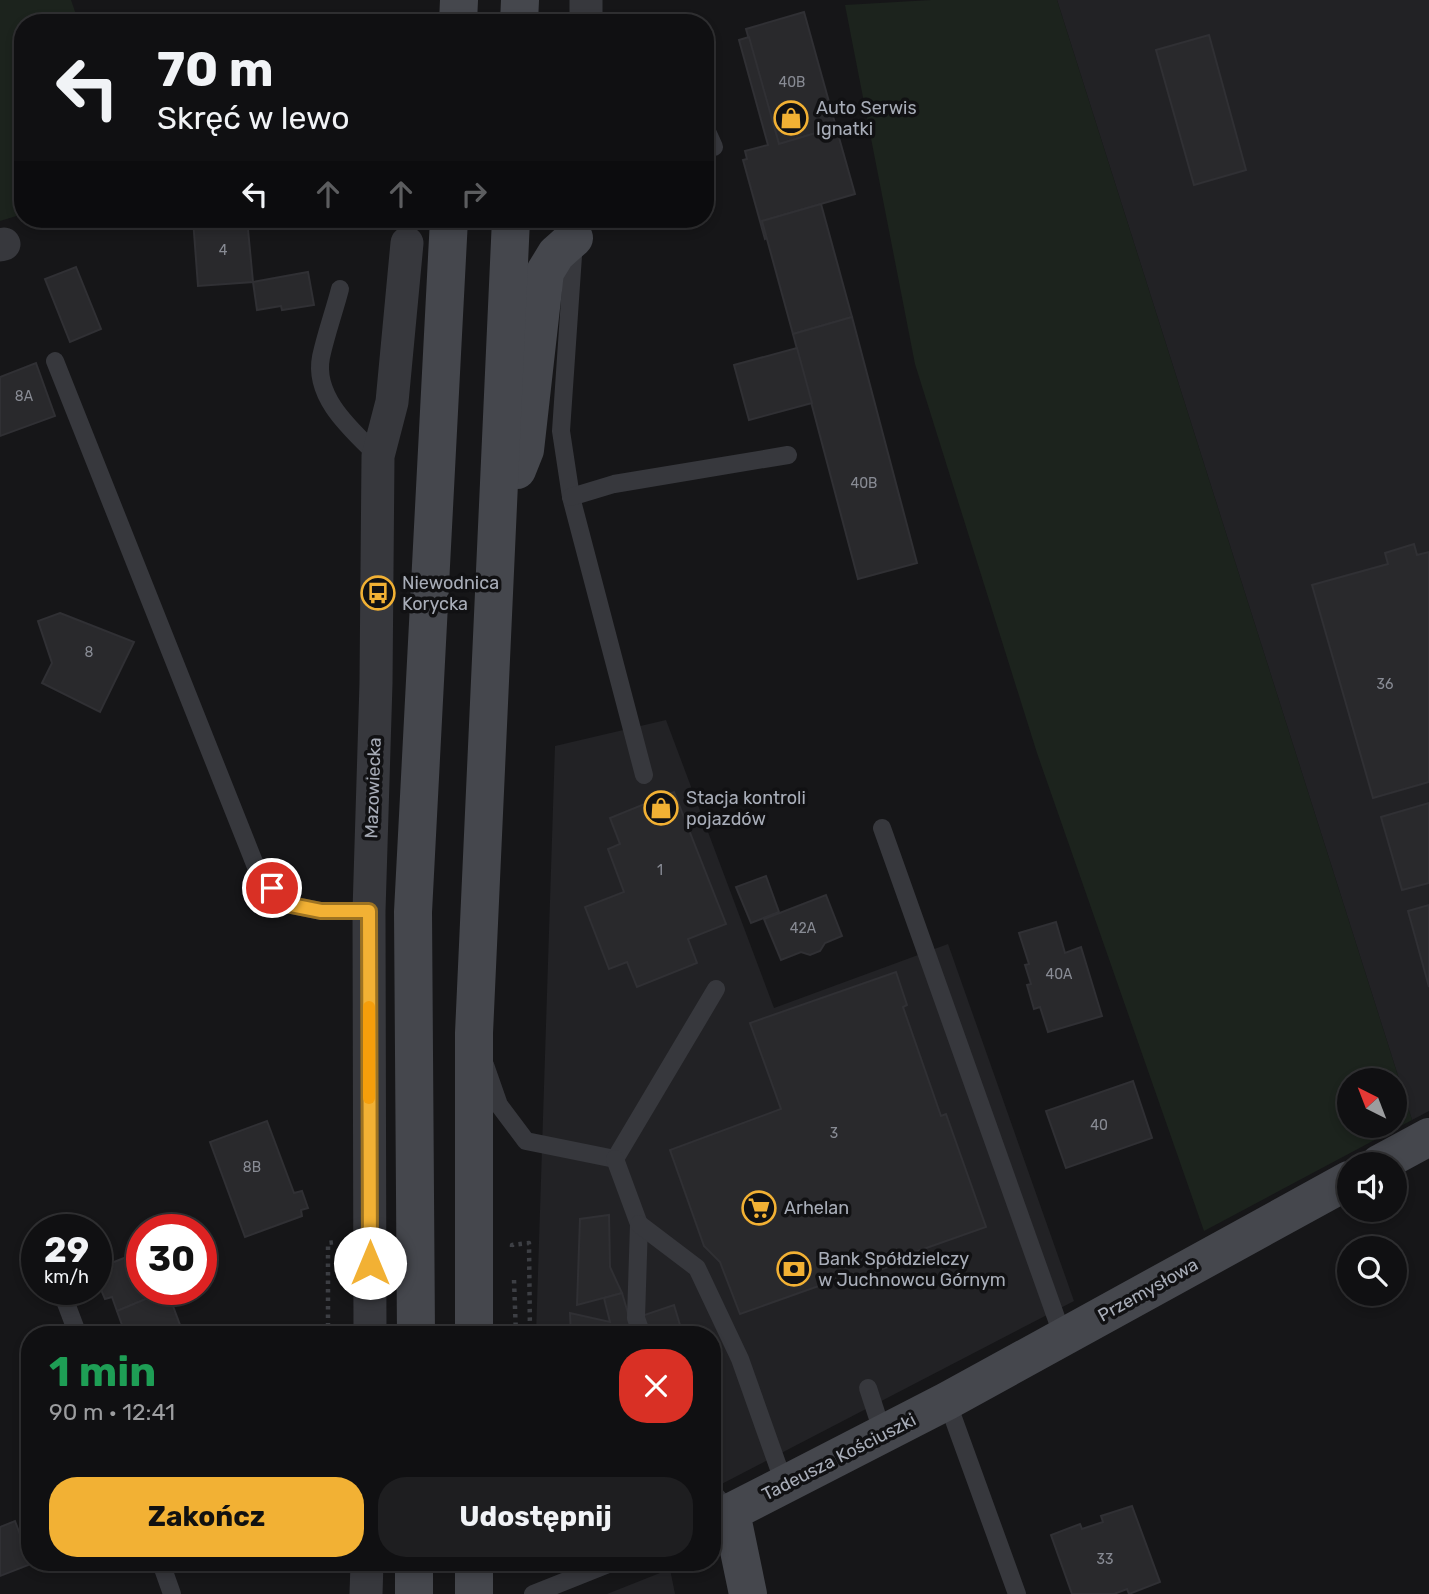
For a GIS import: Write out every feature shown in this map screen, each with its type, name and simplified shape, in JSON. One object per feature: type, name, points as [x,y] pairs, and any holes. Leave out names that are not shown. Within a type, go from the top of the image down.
[{"type":"main road","points":[[416,1326],[413,912],[449,228]]},
{"type":"main road","points":[[474,1326],[474,1033],[510,228]]},
{"type":"main road","points":[[497,524],[525,450],[545,272],[575,228]]},
{"type":"main road","points":[[1401,1152],[1429,1137]]},
{"type":"main road","name":"Przemysłowa","points":[[947,1401],[1337,1187]]},
{"type":"main road","name":"Tadeusza Kościuszki","points":[[721,1507],[785,1486],[947,1401]]},
{"type":"main road","points":[[721,1514],[748,1594]]},
{"type":"main road","points":[[414,1571],[414,1594]]},
{"type":"main road","points":[[474,1571],[474,1594]]},
{"type":"street","name":"Mazowiecka","points":[[370,1326],[369,911],[376,683],[378,456],[393,402],[407,243]]},
{"type":"street","points":[[366,1594],[367,1571]]},
{"type":"lane","points":[[575,228],[561,431],[571,497],[644,775]]},
{"type":"lane","points":[[340,289],[320,360],[324,390],[342,420],[378,456]]},
{"type":"lane","points":[[55,361],[258,872],[286,904],[321,911],[369,911]]},
{"type":"lane","points":[[571,497],[614,484],[788,455]]},
{"type":"lane","points":[[882,828],[1062,1336]]},
{"type":"lane","points":[[615,1160],[716,989]]},
{"type":"lane","points":[[474,1033],[499,1105],[526,1141],[615,1160]]},
{"type":"lane","points":[[615,1160],[639,1224],[636,1318],[639,1326]]},
{"type":"lane","points":[[639,1224],[697,1268],[740,1359],[785,1486]]},
{"type":"lane","points":[[67,1305],[75,1326]]},
{"type":"lane","points":[[869,1388],[883,1434]]},
{"type":"lane","points":[[947,1401],[1017,1594]]},
{"type":"lane","points":[[164,1571],[172,1594]]},
{"type":"lane","points":[[533,1594],[591,1571]]},
{"type":"path","points":[[513,1258],[512,1245],[529,1243],[530,1326]]},
{"type":"path","points":[[513,1271],[516,1326]]},
{"type":"shaded area","points":[[0,0],[71,0],[76,14],[14,14],[14,217],[0,221]]},
{"type":"shaded area","points":[[931,0],[1057,0],[1396,1068],[1337,1068],[1337,1138],[1378,1138],[1352,1152],[1337,1152],[1337,1160],[1204,1231],[1037,753],[915,364],[845,5]]},
{"type":"shaded area","points":[[1057,0],[1429,0],[1429,1111],[1412,1120],[1407,1104],[1407,1068],[1396,1068]]},
{"type":"shaded area","points":[[666,720],[774,1008],[948,944],[1074,1301],[721,1484],[721,1326],[536,1326],[555,746]]},
{"type":"shaded area","points":[[1407,1104],[1412,1120],[1407,1123]]},
{"type":"shaded area","points":[[670,1571],[675,1594],[607,1594]]},
{"type":"building","points":[[804,12],[836,127],[779,144],[746,29]]},
{"type":"building","points":[[1209,35],[1246,170],[1194,185],[1156,50]]},
{"type":"building","points":[[749,37],[779,144],[836,127],[855,194],[762,221],[767,238],[765,239],[743,160],[747,159],[745,151],[768,145],[739,40]]},
{"type":"building","points":[[821,204],[852,317],[793,334],[762,221]]},
{"type":"building","points":[[194,228],[248,228],[253,282],[198,286]]},
{"type":"building","points":[[76,267],[101,329],[70,342],[45,279]]},
{"type":"building","points":[[308,272],[314,305],[282,310],[281,306],[257,310],[253,282]]},
{"type":"building","points":[[852,317],[917,563],[858,579],[793,334]]},
{"type":"building","points":[[797,348],[812,403],[749,420],[734,365]]},
{"type":"building","points":[[36,363],[55,416],[0,436],[0,377]]},
{"type":"building","points":[[1414,544],[1417,555],[1429,552],[1429,782],[1373,798],[1312,585],[1388,564],[1385,553]]},
{"type":"building","points":[[60,613],[134,642],[100,712],[42,683],[52,663],[38,621]]},
{"type":"building","points":[[674,792],[726,924],[688,939],[697,963],[637,987],[627,962],[609,969],[585,907],[624,892],[608,849],[620,844],[610,818]]},
{"type":"building","points":[[1429,803],[1429,883],[1402,890],[1381,817]]},
{"type":"building","points":[[766,876],[779,912],[751,923],[736,887]]},
{"type":"building","points":[[826,895],[842,936],[825,943],[820,951],[810,955],[801,952],[781,960],[764,919]]},
{"type":"building","points":[[1429,905],[1429,987],[1408,911]]},
{"type":"building","points":[[1056,922],[1065,953],[1081,947],[1102,1016],[1048,1032],[1040,1007],[1034,1009],[1027,985],[1031,984],[1025,965],[1029,964],[1019,933]]},
{"type":"building","points":[[896,972],[907,1005],[903,1007],[941,1116],[946,1114],[986,1227],[915,1252],[916,1257],[843,1283],[841,1278],[740,1314],[720,1262],[704,1246],[670,1150],[781,1109],[750,1023]]},
{"type":"building","points":[[1133,1081],[1152,1138],[1066,1168],[1046,1111]]},
{"type":"building","points":[[267,1121],[294,1193],[302,1191],[308,1208],[301,1210],[302,1216],[245,1237],[210,1142]]},
{"type":"building","points":[[609,1215],[610,1267],[622,1293],[577,1305],[580,1219]]},
{"type":"building","points":[[126,1257],[126,1305],[131,1305],[117,1311],[112,1297],[112,1263]]},
{"type":"building","points":[[622,1293],[630,1320],[674,1305],[680,1326],[571,1326],[570,1313],[610,1322],[604,1298]]},
{"type":"building","points":[[131,1305],[173,1305],[180,1326],[119,1326],[122,1325],[117,1311]]},
{"type":"building","points":[[1132,1506],[1160,1582],[1129,1594],[1127,1589],[1114,1594],[1072,1594],[1051,1535],[1080,1524],[1082,1529],[1103,1522],[1101,1516]]},
{"type":"building","points":[[15,1521],[21,1537],[21,1568],[0,1576],[0,1527]]},
{"type":"slow traffic","points":[[369,1007],[369,1098]]},
{"type":"place","name":"Auto Serwis Ignatki","points":[[791,118]]},
{"type":"place","name":"Niewodnica Korycka","points":[[378,593]]},
{"type":"place","name":"Stacja kontroli pojazdów","points":[[661,808]]},
{"type":"place","name":"Arhelan","points":[[759,1208]]},
{"type":"place","name":"Bank Spółdzielczy w Juchnowcu Górnym","points":[[794,1269]]},
{"type":"route","points":[[272,888],[286,904],[321,911],[369,911],[370,1263]]}]
